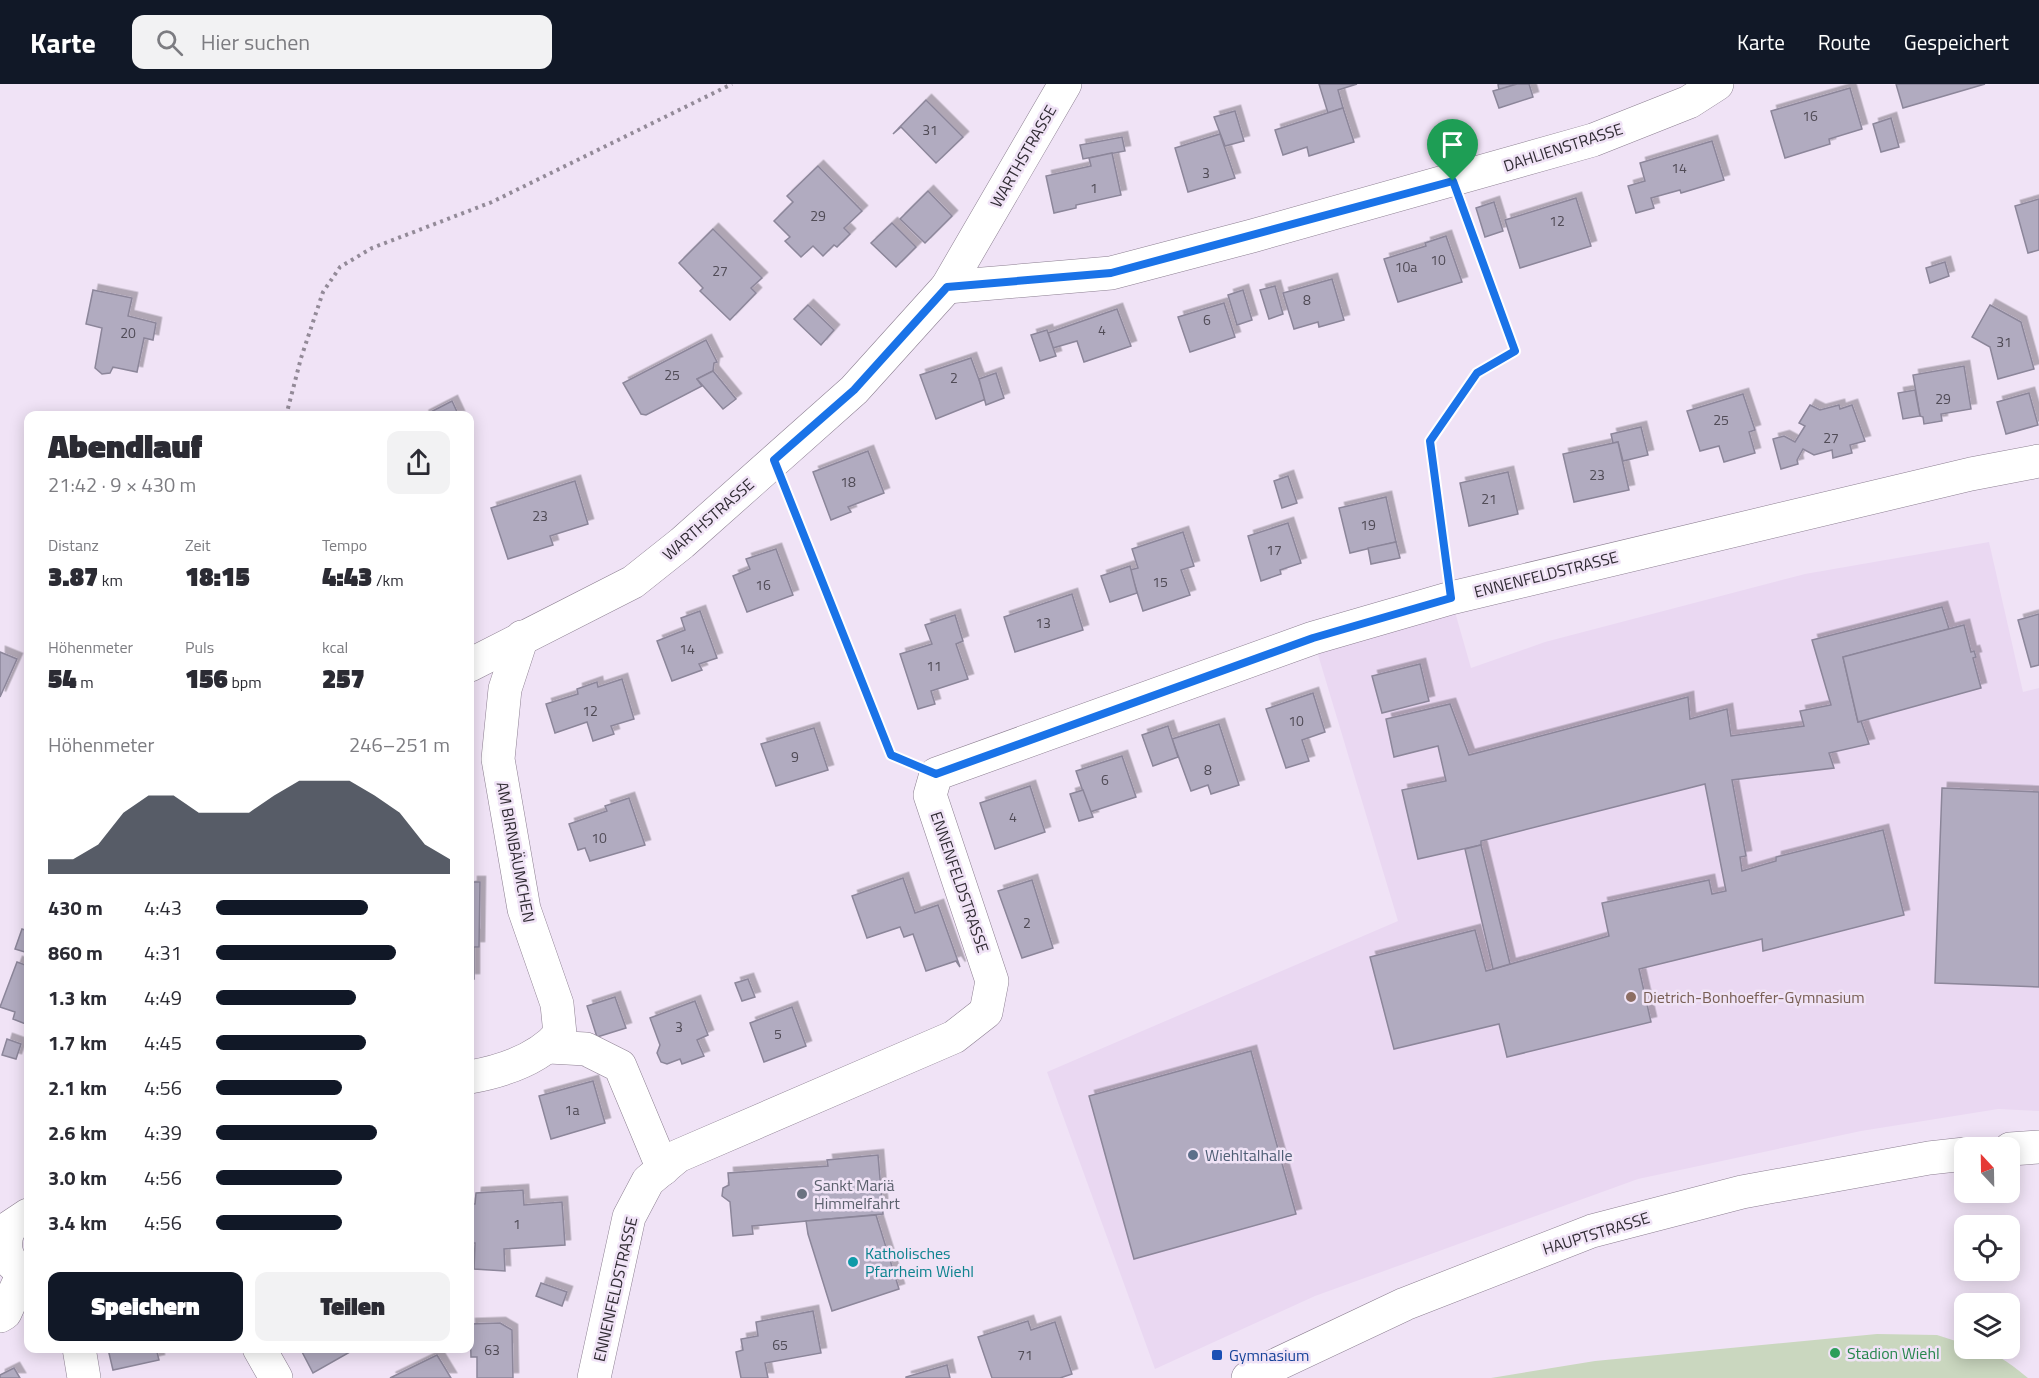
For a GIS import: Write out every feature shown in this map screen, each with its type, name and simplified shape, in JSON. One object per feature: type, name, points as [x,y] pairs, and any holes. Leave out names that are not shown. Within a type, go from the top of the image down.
[{"type":"street","name":"WARTHSTRASSE","points":[[474,663],[633,582],[682,543],[854,390],[947,287],[1065,84]]},
{"type":"street","name":"DAHLIENSTRASSE","points":[[947,287],[1111,273],[1453,181],[1593,140],[1689,102],[1716,84]]},
{"type":"street","name":"ENNENFELDSTRASSE","points":[[594,1378],[629,1217],[648,1181],[678,1156],[954,1037],[986,1012],[992,981],[930,795],[936,774],[1313,638],[1451,598],[1936,482],[2039,461]]},
{"type":"street","name":"AM BIRNBÄUMCHEN","points":[[522,637],[506,689],[498,759],[524,909],[557,1004],[560,1034],[549,1047]]},
{"type":"street","points":[[474,1076],[529,1059],[549,1047],[586,1049],[620,1066],[663,1169]]},
{"type":"street","points":[[2020,1148],[2039,1147]]},
{"type":"street","name":"HAUPTSTRASSE","points":[[1248,1378],[1424,1296],[1592,1231],[1742,1192],[1954,1155]]},
{"type":"street","points":[[13,1220],[5,1237],[6,1252],[10,1262],[24,1271]]},
{"type":"street","points":[[0,1316],[5,1313],[24,1276]]},
{"type":"street","points":[[80,1353],[84,1378]]},
{"type":"street","points":[[262,1353],[276,1378]]},
{"type":"path","points":[[287,411],[322,292],[340,267],[372,248],[492,202],[732,84]]},
{"type":"path","points":[[1451,598],[1430,441],[1477,373],[1515,351],[1453,181]]},
{"type":"path","points":[[774,460],[891,755],[936,774]]},
{"type":"shaded area","name":"Dietrich-Bonhoeffer-Gymnasium","points":[[1989,542],[2023,692],[2039,688],[2039,1111],[1998,1109],[1861,1131],[1638,1179],[1315,1296],[1155,1369],[1047,1072],[1398,921],[1313,638],[1451,598],[1471,668],[1545,642],[1805,574]]},
{"type":"green space","name":"Stadion Wiehl","points":[[1877,1334],[1937,1335],[1954,1340],[1954,1359],[2002,1359],[2028,1378],[1491,1378],[1595,1361]]},
{"type":"building","points":[[1319,84],[1357,84],[1338,90],[1343,108],[1328,113]]},
{"type":"building","points":[[1498,84],[1517,84],[1499,90]]},
{"type":"building","points":[[1517,84],[1529,84],[1533,97],[1499,108],[1493,91]]},
{"type":"building","points":[[1896,84],[1985,84],[1903,108]]},
{"type":"building","points":[[1850,88],[1862,129],[1829,139],[1830,144],[1785,158],[1771,111]]},
{"type":"building","points":[[926,100],[963,137],[936,163],[901,127],[893,134]]},
{"type":"building","points":[[1343,108],[1354,142],[1309,156],[1307,147],[1283,155],[1275,130]]},
{"type":"building","points":[[1235,111],[1244,141],[1225,146],[1214,117]]},
{"type":"building","points":[[1891,118],[1899,147],[1881,152],[1873,124]]},
{"type":"building","points":[[1220,134],[1235,178],[1188,192],[1175,148]]},
{"type":"building","points":[[1122,137],[1125,151],[1083,159],[1080,145]]},
{"type":"building","points":[[1712,141],[1724,180],[1681,193],[1680,190],[1651,198],[1654,208],[1636,213],[1628,186],[1645,181],[1640,163]]},
{"type":"building","points":[[1112,153],[1121,195],[1076,205],[1076,208],[1054,213],[1046,176],[1091,166],[1089,158]]},
{"type":"building","points":[[818,166],[862,211],[844,228],[850,234],[837,247],[834,245],[823,256],[813,246],[801,257],[785,241],[790,237],[774,221],[793,202],[787,196]]},
{"type":"building","points":[[928,191],[952,216],[925,243],[900,219]]},
{"type":"building","points":[[1576,198],[1591,246],[1520,268],[1505,220]]},
{"type":"building","points":[[2039,199],[2039,250],[2028,253],[2015,206]]},
{"type":"building","points":[[1494,202],[1503,231],[1485,237],[1476,208]]},
{"type":"building","points":[[892,223],[916,247],[896,267],[871,243]]},
{"type":"building","points":[[713,229],[762,278],[751,288],[756,293],[730,320],[700,291],[703,288],[679,263]]},
{"type":"building","points":[[1446,236],[1462,282],[1398,302],[1384,259],[1426,246],[1425,243]]},
{"type":"building","points":[[1945,262],[1949,276],[1930,283],[1926,268]]},
{"type":"building","points":[[1332,279],[1344,320],[1319,327],[1318,322],[1294,329],[1283,293]]},
{"type":"building","points":[[1275,286],[1283,314],[1269,319],[1260,290]]},
{"type":"building","points":[[93,290],[132,298],[128,316],[156,323],[153,340],[144,338],[137,372],[113,367],[110,373],[102,374],[95,368],[102,328],[86,324]]},
{"type":"building","points":[[1243,290],[1252,320],[1237,325],[1228,295]]},
{"type":"building","points":[[1224,303],[1235,337],[1190,352],[1178,317]]},
{"type":"building","points":[[808,305],[834,330],[821,345],[794,319]]},
{"type":"building","points":[[1990,305],[2021,322],[2034,369],[1998,379],[1990,347],[1972,337]]},
{"type":"building","points":[[1117,309],[1131,346],[1084,362],[1077,341],[1053,348],[1048,333]]},
{"type":"building","points":[[1047,330],[1056,356],[1040,361],[1031,335]]},
{"type":"building","points":[[706,340],[717,362],[714,363],[713,371],[697,379],[702,386],[646,415],[641,414],[623,383]]},
{"type":"building","points":[[971,358],[986,399],[936,419],[920,375]]},
{"type":"building","points":[[1964,366],[1971,409],[1941,414],[1942,421],[1924,424],[1923,417],[1920,416],[1913,375]]},
{"type":"building","points":[[713,371],[736,399],[723,409],[697,379]]},
{"type":"building","points":[[996,373],[1004,398],[986,405],[979,379]]},
{"type":"building","points":[[1915,390],[1920,416],[1903,419],[1898,393]]},
{"type":"building","points":[[2029,393],[2038,425],[2006,434],[1997,402]]},
{"type":"building","points":[[1743,394],[1755,430],[1749,432],[1755,453],[1724,462],[1719,446],[1700,451],[1687,411]]},
{"type":"building","points":[[452,401],[457,411],[433,411]]},
{"type":"building","points":[[1810,405],[1820,410],[1839,405],[1840,409],[1852,405],[1865,441],[1850,445],[1852,453],[1833,458],[1832,450],[1814,455],[1803,449],[1797,460],[1798,464],[1781,469],[1773,439],[1784,436],[1795,442],[1805,426],[1799,423]]},
{"type":"building","points":[[1641,427],[1648,455],[1623,461],[1618,442],[1613,443],[1611,434]]},
{"type":"building","points":[[1618,442],[1629,490],[1574,502],[1563,454]]},
{"type":"building","points":[[868,451],[884,493],[848,507],[851,512],[831,520],[813,472]]},
{"type":"building","points":[[1508,472],[1518,514],[1469,526],[1460,483]]},
{"type":"building","points":[[1288,476],[1297,503],[1282,508],[1274,481]]},
{"type":"building","points":[[575,481],[588,524],[550,536],[553,545],[508,559],[491,508]]},
{"type":"building","points":[[1386,497],[1396,542],[1350,553],[1339,508]]},
{"type":"building","points":[[1288,523],[1301,563],[1280,570],[1281,574],[1261,581],[1248,536]]},
{"type":"building","points":[[1183,532],[1194,566],[1181,570],[1190,595],[1143,611],[1130,570],[1138,568],[1132,549]]},
{"type":"building","points":[[1396,542],[1400,558],[1371,564],[1368,548]]},
{"type":"building","points":[[776,549],[793,595],[747,612],[733,576],[750,569],[746,559]]},
{"type":"building","points":[[1130,566],[1137,593],[1110,602],[1101,576]]},
{"type":"building","points":[[1072,594],[1083,630],[1015,652],[1004,617]]},
{"type":"building","points":[[1942,607],[1949,629],[1843,657],[1858,722],[1861,721],[1869,744],[1829,753],[1834,768],[1732,780],[1746,856],[1740,857],[1742,871],[1776,861],[1776,857],[1883,830],[1904,915],[1763,951],[1762,939],[1639,969],[1651,1022],[1507,1057],[1499,1024],[1394,1049],[1370,957],[1475,930],[1486,971],[1609,936],[1602,903],[1709,880],[1712,894],[1726,891],[1705,784],[1481,841],[1481,845],[1418,859],[1402,790],[1446,781],[1438,746],[1394,757],[1386,719],[1450,704],[1469,755],[1688,697],[1690,719],[1727,709],[1731,736],[1804,726],[1800,711],[1831,705],[1812,640]]},
{"type":"building","points":[[700,611],[717,658],[699,664],[702,670],[672,681],[657,641],[685,630],[681,618]]},
{"type":"building","points":[[2039,614],[2039,665],[2031,667],[2018,620]]},
{"type":"building","points":[[955,615],[963,641],[956,644],[968,679],[931,691],[935,704],[918,709],[900,654],[932,644],[925,625]]},
{"type":"building","points":[[1964,625],[1971,652],[1974,651],[1976,657],[1973,658],[1981,688],[1858,722],[1843,657]]},
{"type":"building","points":[[0,652],[17,659],[0,697]]},
{"type":"building","points":[[1420,664],[1429,701],[1382,713],[1372,676]]},
{"type":"building","points":[[622,679],[634,719],[611,726],[614,734],[593,741],[587,722],[555,733],[546,704],[578,694],[577,689],[597,682],[598,687]]},
{"type":"building","points":[[1313,693],[1325,732],[1302,740],[1309,761],[1286,768],[1266,709]]},
{"type":"building","points":[[1219,724],[1239,785],[1211,794],[1208,785],[1191,791],[1172,739]]},
{"type":"building","points":[[1168,726],[1178,757],[1153,766],[1142,735]]},
{"type":"building","points":[[814,728],[828,770],[776,786],[761,744]]},
{"type":"building","points":[[1122,756],[1136,797],[1090,812],[1076,771]]},
{"type":"building","points":[[1030,786],[1045,832],[995,849],[980,803]]},
{"type":"building","points":[[1942,788],[2039,792],[2039,987],[1935,983]]},
{"type":"building","points":[[1083,790],[1093,817],[1079,821],[1070,794]]},
{"type":"building","points":[[629,798],[645,845],[590,861],[585,848],[578,850],[569,824],[607,811],[605,806]]},
{"type":"building","points":[[1481,845],[1510,964],[1493,969],[1465,849]]},
{"type":"building","points":[[903,878],[915,913],[938,905],[960,967],[956,961],[926,971],[913,934],[904,937],[900,927],[867,938],[852,896]]},
{"type":"building","points":[[1032,880],[1053,948],[1022,958],[998,891]]},
{"type":"building","points":[[474,882],[480,882],[479,947],[474,947]]},
{"type":"building","points":[[22,929],[24,930],[24,952],[15,949]]},
{"type":"building","points":[[17,962],[24,965],[24,1023],[13,1019],[15,1012],[0,1007]]},
{"type":"building","points":[[748,979],[755,997],[742,1001],[735,983]]},
{"type":"building","points":[[615,997],[626,1028],[597,1037],[587,1006]]},
{"type":"building","points":[[695,1001],[708,1035],[697,1040],[704,1056],[682,1064],[680,1059],[667,1064],[661,1062],[657,1053],[660,1045],[650,1018]]},
{"type":"building","points":[[792,1007],[806,1046],[764,1062],[750,1023]]},
{"type":"building","points":[[7,1039],[21,1044],[16,1059],[2,1055]]},
{"type":"building","name":"Wiehltalhalle","points":[[1251,1051],[1296,1214],[1134,1259],[1089,1096]]},
{"type":"building","points":[[593,1081],[605,1123],[551,1139],[539,1096]]},
{"type":"building","name":"Sankt Mariä Himmelfahrt","points":[[878,1155],[883,1214],[752,1226],[753,1234],[733,1236],[730,1202],[722,1196],[723,1188],[729,1185],[728,1173],[828,1166],[827,1160]]},
{"type":"building","points":[[523,1190],[524,1205],[562,1202],[565,1245],[504,1249],[505,1271],[474,1269],[476,1193]]},
{"type":"building","name":"Katholisches Pfarrheim Wiehl","points":[[876,1215],[899,1289],[832,1311],[806,1221]]},
{"type":"building","points":[[541,1283],[567,1292],[562,1306],[536,1296]]},
{"type":"building","points":[[813,1311],[821,1353],[765,1363],[768,1378],[741,1378],[736,1352],[743,1350],[741,1339],[758,1336],[756,1322]]},
{"type":"building","points":[[1028,1321],[1031,1330],[1055,1322],[1072,1374],[1060,1378],[992,1378],[978,1337]]},
{"type":"building","points":[[500,1323],[512,1330],[513,1378],[477,1378],[477,1357],[471,1357],[471,1353],[474,1353],[474,1324]]},
{"type":"building","points":[[109,1353],[157,1353],[159,1360],[113,1370]]},
{"type":"building","points":[[303,1353],[348,1353],[313,1373]]},
{"type":"building","points":[[437,1355],[451,1378],[390,1378]]},
{"type":"building","points":[[947,1365],[950,1378],[906,1378],[906,1377]]},
{"type":"building","points":[[14,1368],[20,1378],[0,1378],[0,1375]]},
{"type":"place","name":"Dietrich-Bonhoeffer-Gymnasium","points":[[1631,997]]},
{"type":"place","name":"Wiehltalhalle","points":[[1193,1155]]},
{"type":"place","name":"Sankt Mariä Himmelfahrt","points":[[802,1194]]},
{"type":"place","name":"Katholisches Pfarrheim Wiehl","points":[[853,1262]]},
{"type":"place","name":"Stadion Wiehl","points":[[1835,1353]]},
{"type":"place","name":"Gymnasium","points":[[1217,1355]]},
{"type":"route","points":[[1453,181],[1515,351],[1477,373],[1430,441],[1451,598],[1313,638],[936,774],[891,755],[774,460],[854,390],[947,287],[1111,273],[1453,181]]}]
